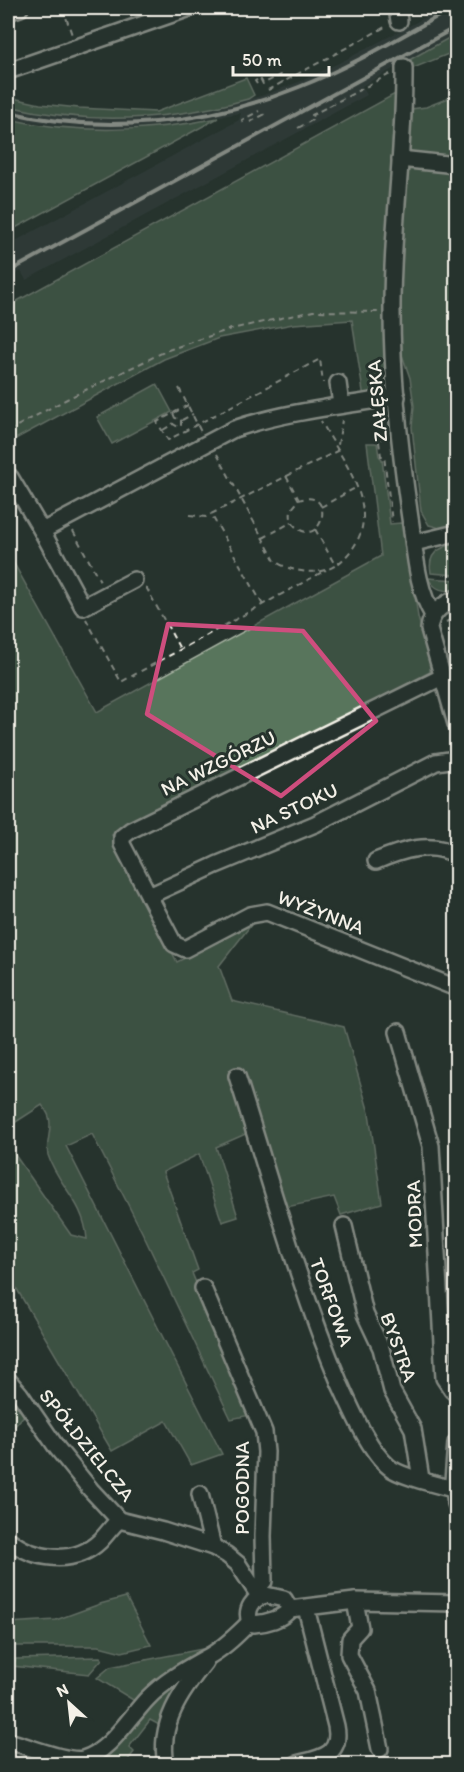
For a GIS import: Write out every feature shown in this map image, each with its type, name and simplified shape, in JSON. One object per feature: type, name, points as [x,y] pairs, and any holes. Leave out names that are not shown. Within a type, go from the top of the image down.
[{"type":"street","points":[[8,12],[20,8]]},
{"type":"street","points":[[8,71],[190,8]]},
{"type":"street","name":"ZAŁĘSKA","points":[[404,68],[392,312],[397,397],[406,490],[414,543],[423,595],[433,615],[429,629],[455,716]]},
{"type":"street","points":[[400,159],[456,165]]},
{"type":"street","points":[[331,383],[348,405]]},
{"type":"street","points":[[42,531],[234,429],[264,419],[397,397]]},
{"type":"street","points":[[10,477],[83,607],[134,580]]},
{"type":"street","points":[[414,543],[456,534]]},
{"type":"street","points":[[433,615],[441,606],[456,598]]},
{"type":"street","name":"NA WZGÓRZU","points":[[174,944],[122,844],[122,837],[131,830],[442,677]]},
{"type":"street","name":"NA STOKU","points":[[149,896],[315,824],[436,762],[456,759]]},
{"type":"street","points":[[376,861],[407,849],[428,848],[450,851],[456,855]]},
{"type":"street","name":"WYŻYNNA","points":[[174,944],[185,949],[250,915],[267,912],[456,988]]},
{"type":"street","name":"MODRA","points":[[398,1032],[431,1146],[444,1378],[448,1386],[456,1393]]},
{"type":"street","name":"TORFOWA","points":[[237,1076],[293,1254],[330,1360],[348,1402],[378,1455],[388,1467],[421,1479],[455,1496]]},
{"type":"street","name":"BYSTRA","points":[[344,1226],[365,1314],[381,1348],[392,1391],[413,1429],[421,1479]]},
{"type":"street","name":"POGODNA","points":[[203,1288],[264,1432],[266,1452],[262,1536],[264,1581],[248,1611],[250,1622]]},
{"type":"street","name":"SPÓŁDZIELCZA","points":[[8,1380],[64,1457],[119,1520],[213,1547],[237,1564],[258,1593]]},
{"type":"street","points":[[455,1496],[456,1443]]},
{"type":"street","points":[[200,1494],[213,1547]]},
{"type":"street","points":[[8,1539],[37,1556],[59,1558],[88,1550],[100,1541],[119,1520]]},
{"type":"street","points":[[258,1593],[284,1599],[290,1609]]},
{"type":"street","points":[[8,1741],[70,1760],[84,1759],[109,1742],[153,1693],[178,1674],[210,1656],[250,1622],[259,1624],[281,1616],[290,1609],[356,1601],[456,1603]]},
{"type":"street","points":[[356,1601],[360,1628],[350,1639],[349,1654],[368,1691],[380,1749]]},
{"type":"street","points":[[297,1764],[329,1752],[334,1749],[338,1741],[306,1608]]},
{"type":"street","points":[[166,1764],[164,1738],[168,1722],[185,1686],[210,1656]]},
{"type":"path","points":[[63,8],[72,35]]},
{"type":"path","points":[[268,90],[396,17]]},
{"type":"path","points":[[298,128],[314,119],[312,115],[404,68]]},
{"type":"path","points":[[257,84],[255,81],[260,78],[263,84],[280,75],[284,82]]},
{"type":"path","points":[[243,123],[242,120],[259,111]]},
{"type":"path","points":[[250,122],[267,113]]},
{"type":"path","points":[[8,431],[67,399],[168,350],[231,329],[314,311],[392,312]]},
{"type":"path","points":[[188,405],[157,422],[168,440],[320,359],[331,383]]},
{"type":"path","points":[[179,388],[200,429]]},
{"type":"path","points":[[337,451],[343,412],[356,410],[348,405]]},
{"type":"path","points":[[378,407],[382,441],[379,442],[381,456],[384,456],[393,522]]},
{"type":"path","points":[[162,431],[173,424],[175,418],[173,413]]},
{"type":"path","points":[[175,418],[182,420],[193,414]]},
{"type":"path","points":[[87,621],[121,682],[329,569],[350,552],[358,541],[363,526],[363,502],[318,415]]},
{"type":"path","points":[[182,420],[180,427],[182,432]]},
{"type":"path","points":[[173,424],[180,427]]},
{"type":"path","points":[[225,449],[215,454],[275,561],[282,566],[306,571],[329,569]]},
{"type":"path","points":[[190,515],[206,517],[337,451]]},
{"type":"path","points":[[286,476],[299,500]]},
{"type":"path","points":[[321,507],[357,488]]},
{"type":"path","points":[[304,498],[314,500],[321,507],[323,517],[315,528],[303,531],[292,522],[291,510],[299,500],[304,498]]},
{"type":"path","points":[[211,514],[263,604]]},
{"type":"path","points":[[263,538],[292,522]]},
{"type":"path","points":[[69,524],[107,594]]},
{"type":"path","points":[[315,528],[335,565]]},
{"type":"path","points":[[148,590],[180,649]]},
{"type":"highlighted area","points":[[168,624],[303,631],[376,721],[281,796],[147,714]]},
{"type":"shaded area","points":[[443,8],[456,8],[456,34],[362,86],[367,95],[26,280],[21,271],[8,278],[8,245],[239,120],[241,113],[167,125],[126,129],[90,129],[8,119],[8,106],[55,115],[127,119],[166,116],[205,109],[261,96],[299,82]]},
{"type":"green space","points":[[456,34],[456,51],[411,69],[411,59]]},
{"type":"green space","points":[[246,78],[254,95],[248,99],[158,116],[98,118],[68,116],[8,106],[8,97],[40,104],[79,108],[156,112]]},
{"type":"green space","points":[[395,94],[386,261],[389,381],[382,391],[364,398],[352,320],[293,324],[219,338],[164,359],[8,443],[8,306]]},
{"type":"green space","points":[[456,95],[456,159],[415,154],[409,151],[411,109],[426,107]]},
{"type":"green space","points":[[218,118],[8,232],[8,119],[60,127],[113,129],[166,126]]},
{"type":"green space","points":[[413,167],[456,172],[456,527],[438,531],[437,527],[429,525],[421,511],[412,427],[414,406],[410,378],[400,349],[400,255],[406,172]]},
{"type":"green space","points":[[157,384],[172,412],[112,444],[97,417]]},
{"type":"green space","points":[[367,443],[377,443],[379,456],[382,459],[390,524],[401,523],[405,526],[418,617],[430,663],[430,672],[112,835],[177,962],[251,925],[219,966],[232,1001],[344,1027],[369,1113],[382,1203],[341,1215],[334,1197],[282,1208],[250,1132],[216,1147],[238,1217],[222,1222],[199,1154],[163,1172],[198,1270],[192,1273],[250,1415],[231,1419],[142,1232],[92,1134],[66,1146],[222,1454],[191,1465],[166,1421],[112,1451],[8,1274],[8,1145],[71,1235],[87,1239],[81,1214],[52,1166],[48,1155],[50,1122],[42,1105],[8,1127],[8,553],[97,712],[381,556]]},
{"type":"green space","points":[[456,543],[456,575],[431,573],[431,561],[436,552]]},
{"type":"green space","points":[[428,578],[456,580],[456,589],[447,591],[440,589]]},
{"type":"green space","points":[[8,1388],[27,1412],[8,1434]]},
{"type":"green space","points":[[126,1597],[151,1645],[122,1652],[99,1646],[16,1646],[8,1644],[8,1623],[56,1620]]},
{"type":"green space","points":[[202,1649],[207,1653],[177,1666],[153,1686],[138,1703],[97,1678],[110,1667]]},
{"type":"green space","points":[[100,1657],[102,1659],[89,1674],[12,1666],[16,1659]]},
{"type":"green space","points":[[202,1662],[163,1727],[150,1720],[129,1747],[134,1752],[125,1764],[87,1764],[149,1701]]},
{"type":"railway","points":[[8,112],[44,119],[118,124],[155,122],[228,110],[264,100],[339,70],[453,8]]},
{"type":"railway","points":[[8,272],[456,27]]}]
